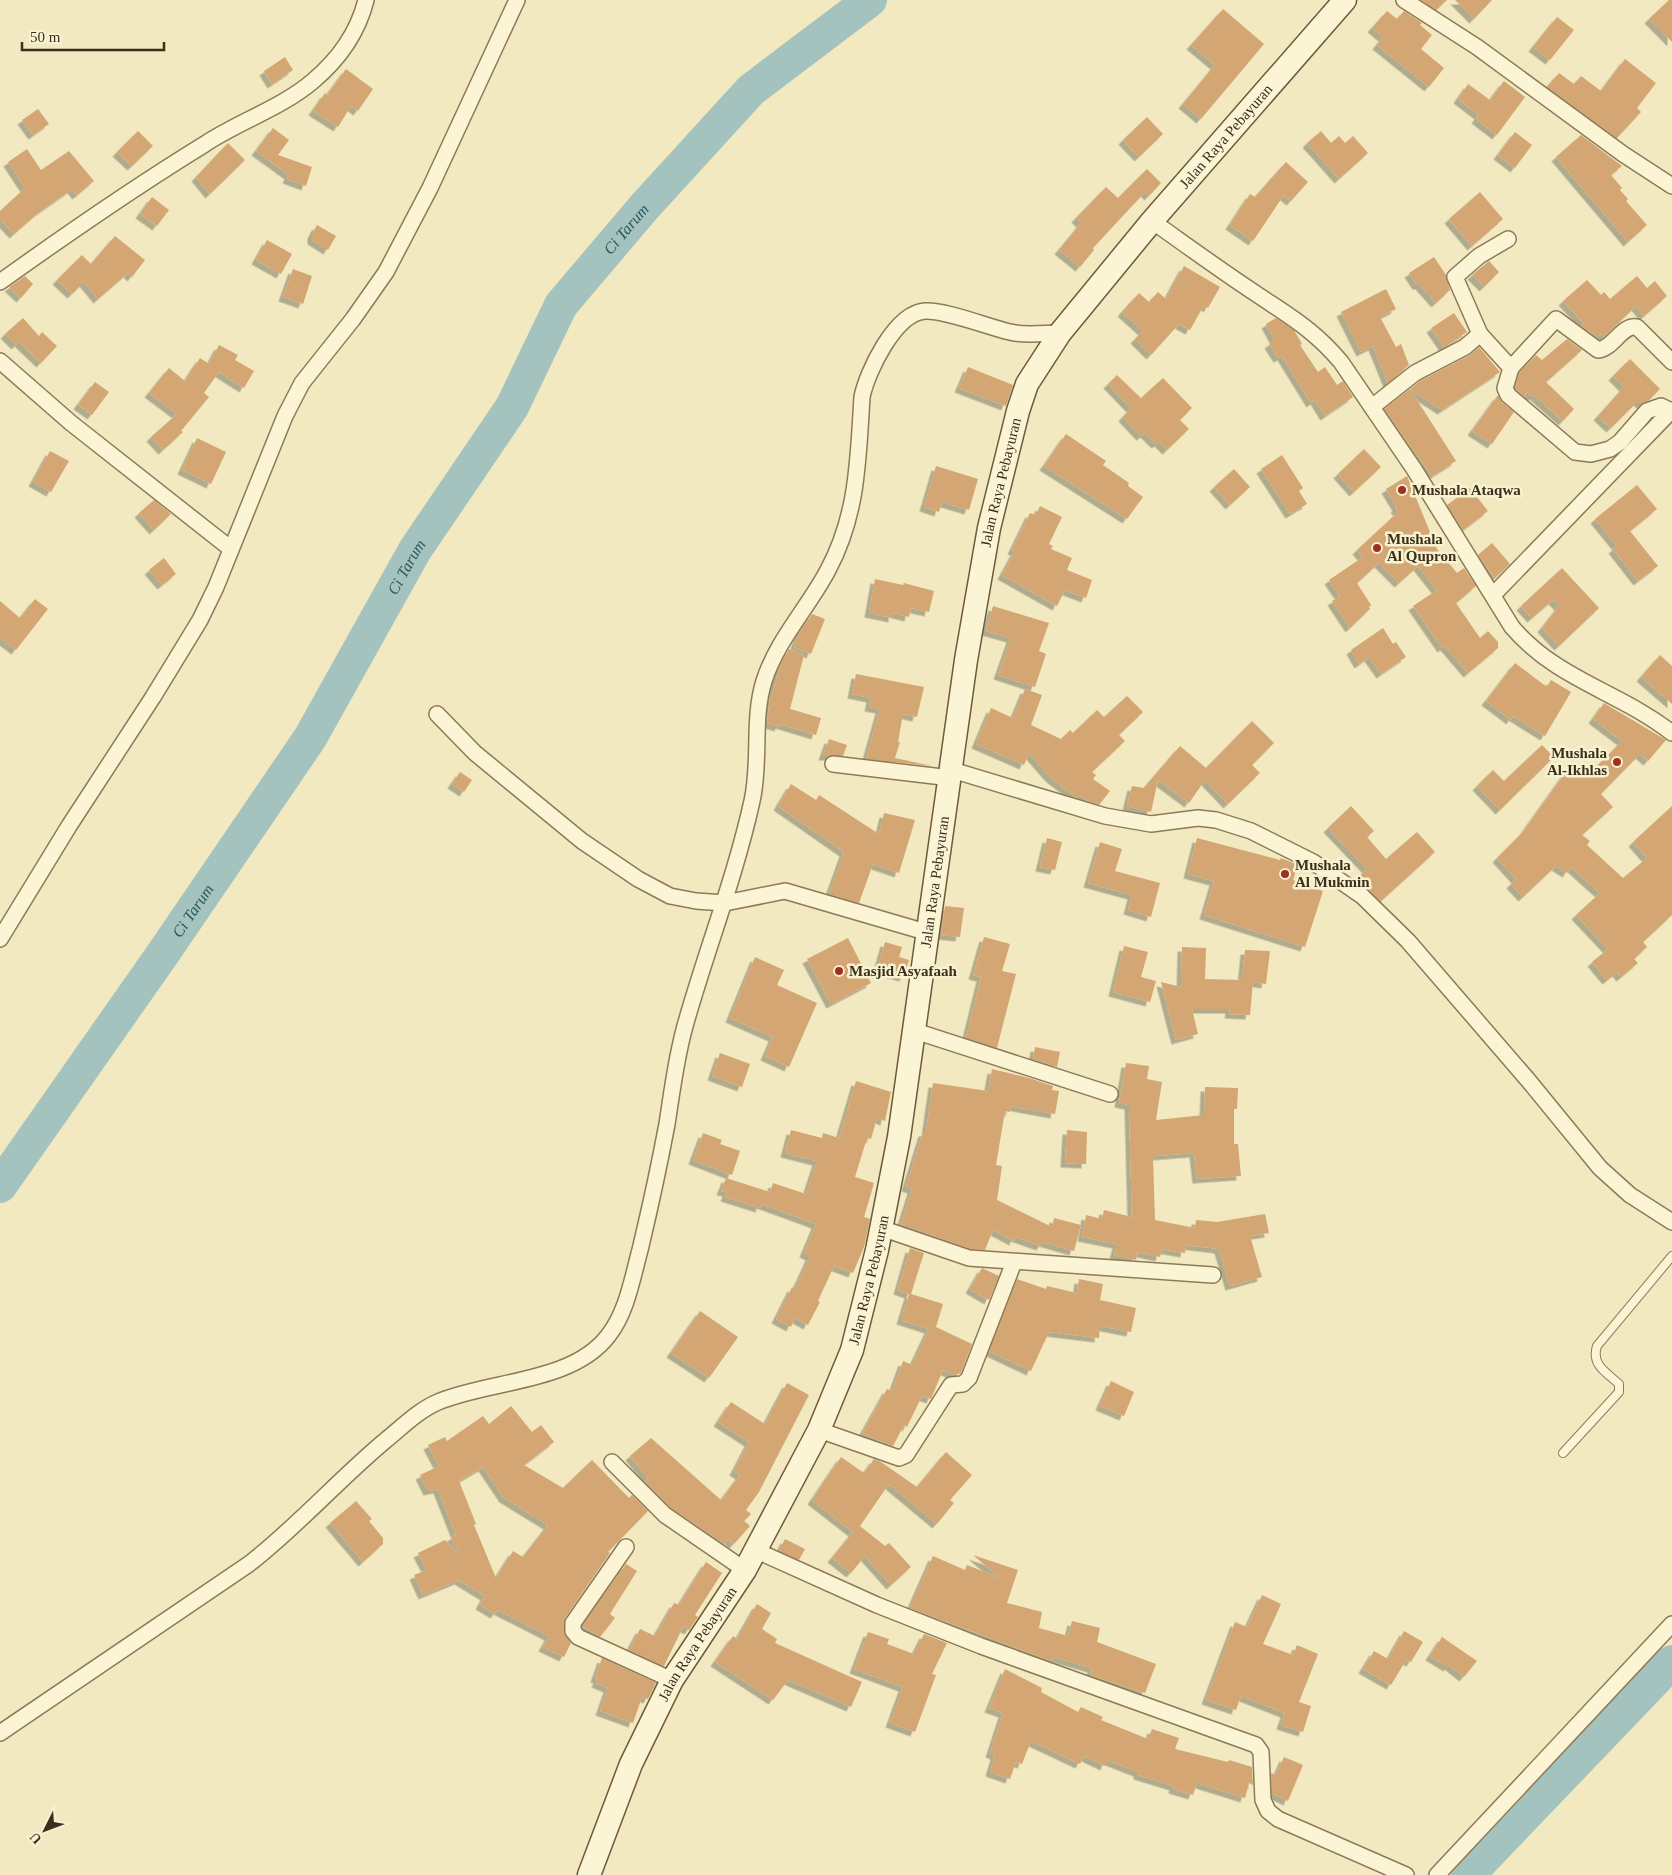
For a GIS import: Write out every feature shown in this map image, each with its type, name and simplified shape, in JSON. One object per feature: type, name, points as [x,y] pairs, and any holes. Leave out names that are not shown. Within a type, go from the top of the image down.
[{"type":"main road","name":"Jalan Raya Pebayuran","points":[[589,1875],[632,1764],[672,1680],[745,1570],[819,1430],[852,1350],[864,1310],[899,1137],[966,660],[989,528],[1018,410],[1027,384],[1060,333],[1152,220],[1345,0]]},
{"type":"street","points":[[0,282],[59,240],[206,142],[312,83],[333,63],[348,42],[363,14],[366,0]]},
{"type":"street","points":[[0,939],[69,826],[153,697],[195,628],[216,587],[285,416],[302,383],[353,319],[386,272],[430,188],[517,0]]},
{"type":"street","points":[[1404,0],[1476,47],[1623,154],[1672,186]]},
{"type":"street","points":[[1152,220],[1313,331],[1341,362],[1414,469],[1512,627],[1524,641],[1548,662],[1637,710],[1672,733]]},
{"type":"street","points":[[1508,239],[1479,256],[1455,277],[1480,334],[1511,368]]},
{"type":"street","points":[[0,1733],[249,1564],[275,1544],[366,1457],[403,1426],[435,1403],[474,1390],[556,1370],[585,1358],[609,1335],[619,1318],[630,1289],[653,1196],[684,1028],[730,887],[745,830],[757,776],[762,687],[769,666],[779,648],[813,597],[839,549],[853,508],[865,382],[895,330],[914,315],[924,311],[1012,333],[1060,333]]},
{"type":"street","points":[[1493,595],[1672,411],[1661,406],[1647,411],[1620,442],[1600,453],[1575,452],[1508,396],[1505,388],[1511,368],[1556,319],[1598,350],[1605,348],[1630,327],[1637,327],[1672,362]]},
{"type":"street","points":[[1372,407],[1415,373],[1464,347],[1480,334]]},
{"type":"street","points":[[0,361],[86,435],[231,549]]},
{"type":"street","points":[[436,714],[475,753],[582,841],[638,879],[670,896],[696,902],[725,902],[785,891],[929,933]]},
{"type":"street","points":[[833,764],[951,774],[1105,816],[1151,824],[1198,818],[1216,820],[1251,831],[1327,870],[1362,896],[1408,941],[1528,1080],[1600,1168],[1630,1195],[1672,1222]]},
{"type":"street","points":[[915,1031],[1110,1094]]},
{"type":"street","points":[[881,1228],[969,1258],[1213,1275]]},
{"type":"street","points":[[819,1430],[899,1458],[906,1456],[951,1385],[963,1384],[969,1378],[1014,1262]]},
{"type":"street","points":[[612,1462],[665,1515],[745,1570]]},
{"type":"street","points":[[626,1547],[573,1623],[573,1631],[578,1636],[672,1680]]},
{"type":"street","points":[[755,1550],[877,1605],[981,1646],[1256,1745],[1262,1752],[1262,1800],[1268,1811],[1278,1819],[1406,1875]]},
{"type":"street","points":[[1437,1875],[1672,1624]]},
{"type":"lane","points":[[1563,1454],[1619,1392],[1619,1384],[1596,1364],[1594,1356],[1597,1346],[1672,1256]]},
{"type":"building","points":[[1421,0],[1447,0],[1436,10]]},
{"type":"building","points":[[1455,0],[1492,0],[1474,19]]},
{"type":"building","points":[[1669,0],[1672,0],[1672,42],[1649,19]]},
{"type":"building","points":[[1223,9],[1264,44],[1201,119],[1183,104],[1215,65],[1191,45]]},
{"type":"building","points":[[1387,11],[1397,19],[1404,11],[1422,23],[1420,25],[1432,35],[1421,49],[1444,68],[1429,87],[1377,45],[1383,37],[1372,28]]},
{"type":"building","points":[[1557,17],[1574,30],[1550,60],[1533,47]]},
{"type":"building","points":[[285,57],[293,70],[272,84],[264,71]]},
{"type":"building","points":[[1625,59],[1656,83],[1637,108],[1641,112],[1617,138],[1547,87],[1559,73],[1574,84],[1581,76],[1601,91]]},
{"type":"building","points":[[346,69],[373,89],[358,111],[351,106],[338,127],[313,111],[325,93],[327,95]]},
{"type":"building","points":[[1504,81],[1525,97],[1497,135],[1476,119],[1479,115],[1458,99],[1468,84],[1490,100]]},
{"type":"building","points":[[38,109],[49,124],[33,135],[22,120]]},
{"type":"building","points":[[1147,117],[1163,134],[1139,157],[1123,140]]},
{"type":"building","points":[[273,128],[289,140],[278,155],[312,167],[306,186],[287,179],[289,175],[256,151]]},
{"type":"building","points":[[138,131],[153,146],[132,166],[117,152]]},
{"type":"building","points":[[1321,131],[1331,143],[1339,136],[1345,143],[1353,136],[1368,153],[1339,179],[1307,143]]},
{"type":"building","points":[[1515,132],[1532,145],[1515,168],[1498,155]]},
{"type":"building","points":[[1581,135],[1622,166],[1611,175],[1622,188],[1620,190],[1628,199],[1626,201],[1647,225],[1628,242],[1556,157]]},
{"type":"building","points":[[228,143],[245,160],[210,194],[196,177]]},
{"type":"building","points":[[27,149],[41,170],[69,151],[94,181],[77,195],[72,189],[38,213],[14,234],[0,219],[0,211],[25,188],[8,162]]},
{"type":"building","points":[[1286,162],[1308,182],[1291,201],[1284,195],[1253,241],[1230,225],[1250,194],[1255,197]]},
{"type":"building","points":[[1147,169],[1161,183],[1149,196],[1145,192],[1093,248],[1094,250],[1080,267],[1059,250],[1081,223],[1076,218],[1106,187],[1118,198]]},
{"type":"building","points":[[1480,192],[1503,219],[1472,246],[1449,219]]},
{"type":"building","points":[[152,197],[169,210],[157,226],[140,214]]},
{"type":"building","points":[[317,225],[336,236],[328,250],[312,240],[312,234]]},
{"type":"building","points":[[115,236],[145,260],[132,277],[128,273],[98,299],[84,282],[72,294],[57,280],[82,255],[91,264]]},
{"type":"building","points":[[267,240],[292,254],[281,274],[256,260]]},
{"type":"building","points":[[1434,257],[1446,275],[1450,290],[1436,303],[1420,285],[1417,285],[1409,273]]},
{"type":"building","points":[[1489,261],[1499,272],[1484,287],[1472,275]]},
{"type":"building","points":[[1184,266],[1220,287],[1208,308],[1204,305],[1190,330],[1179,324],[1151,355],[1135,339],[1143,331],[1122,312],[1139,293],[1149,302],[1158,292],[1166,299]]},
{"type":"building","points":[[293,269],[312,276],[303,304],[283,297]]},
{"type":"building","points":[[25,276],[33,284],[21,298],[9,287]]},
{"type":"building","points":[[1637,276],[1647,288],[1655,281],[1667,296],[1644,316],[1636,306],[1604,337],[1601,334],[1597,337],[1581,326],[1584,324],[1563,301],[1587,280],[1601,295],[1604,292],[1610,299]]},
{"type":"building","points":[[1386,289],[1396,309],[1380,317],[1396,347],[1401,344],[1409,365],[1388,383],[1373,346],[1361,352],[1341,312]]},
{"type":"building","points":[[1454,313],[1467,332],[1444,347],[1431,328]]},
{"type":"building","points":[[23,318],[39,336],[42,332],[57,346],[41,363],[19,342],[16,345],[5,334]]},
{"type":"building","points":[[1276,318],[1294,330],[1302,344],[1300,345],[1318,372],[1325,367],[1337,385],[1343,381],[1353,397],[1325,416],[1315,400],[1311,403],[1282,356],[1278,358],[1269,344],[1275,340],[1266,324]]},
{"type":"building","points":[[1567,339],[1582,350],[1546,382],[1574,409],[1563,421],[1534,395],[1533,397],[1527,392],[1524,397],[1515,387],[1519,373],[1536,355],[1542,360]]},
{"type":"building","points":[[219,345],[238,355],[235,360],[254,371],[244,388],[219,372],[204,393],[209,397],[181,431],[183,432],[163,450],[151,437],[177,414],[149,393],[169,368],[185,381],[200,358],[209,364]]},
{"type":"building","points":[[1479,347],[1500,372],[1442,410],[1410,389],[1420,381],[1470,355]]},
{"type":"building","points":[[1630,359],[1660,389],[1649,400],[1641,404],[1638,401],[1611,428],[1598,416],[1624,387],[1613,376]]},
{"type":"building","points":[[968,367],[1013,385],[1006,406],[959,388]]},
{"type":"building","points":[[1117,375],[1141,398],[1163,378],[1192,408],[1180,420],[1189,429],[1167,450],[1159,442],[1156,444],[1145,433],[1141,436],[1123,417],[1131,408],[1108,384]]},
{"type":"building","points":[[95,382],[109,392],[92,415],[78,405]]},
{"type":"building","points":[[1410,389],[1456,461],[1432,476],[1384,409]]},
{"type":"building","points":[[1498,395],[1502,402],[1514,412],[1492,444],[1472,431]]},
{"type":"building","points":[[1066,434],[1106,461],[1103,465],[1129,483],[1128,486],[1143,497],[1127,519],[1044,466]]},
{"type":"building","points":[[197,438],[226,452],[211,484],[182,470]]},
{"type":"building","points":[[1364,449],[1381,467],[1354,492],[1338,474]]},
{"type":"building","points":[[50,451],[69,461],[51,492],[33,482]]},
{"type":"building","points":[[1282,455],[1303,488],[1299,491],[1307,504],[1290,514],[1261,469]]},
{"type":"building","points":[[936,466],[978,479],[969,510],[942,502],[939,512],[924,507]]},
{"type":"building","points":[[1234,469],[1250,487],[1230,505],[1214,487]]},
{"type":"building","points":[[1407,476],[1437,549],[1457,573],[1464,568],[1476,586],[1456,603],[1480,638],[1488,631],[1498,642],[1498,648],[1468,673],[1445,646],[1442,648],[1413,606],[1437,590],[1418,566],[1399,583],[1379,563],[1357,583],[1371,605],[1370,609],[1350,628],[1332,601],[1340,596],[1329,580],[1363,557],[1357,550],[1398,512],[1386,489]]},
{"type":"building","points":[[1637,485],[1657,509],[1630,531],[1658,566],[1638,581],[1613,549],[1617,546],[1595,519]]},
{"type":"building","points":[[1470,488],[1488,511],[1463,530],[1447,505]]},
{"type":"building","points":[[154,500],[171,514],[154,530],[139,513]]},
{"type":"building","points":[[1040,506],[1062,517],[1049,544],[1053,546],[1051,549],[1072,558],[1067,570],[1092,580],[1086,598],[1065,590],[1057,606],[1002,575],[1015,551],[1012,550],[1030,513],[1036,515]]},
{"type":"building","points":[[1492,543],[1510,564],[1495,578],[1478,555]]},
{"type":"building","points":[[164,558],[176,574],[162,585],[149,570]]},
{"type":"building","points":[[1562,568],[1599,608],[1559,646],[1542,628],[1559,606],[1553,600],[1532,618],[1521,606]]},
{"type":"building","points":[[875,579],[903,585],[904,583],[934,591],[929,612],[911,608],[909,617],[893,613],[893,618],[869,613]]},
{"type":"building","points":[[35,599],[48,609],[16,650],[0,638],[0,601],[20,618]]},
{"type":"building","points":[[993,606],[1049,623],[1039,651],[1046,654],[1035,687],[998,675],[1011,638],[986,631]]},
{"type":"building","points":[[812,614],[825,619],[811,654],[794,647],[800,631]]},
{"type":"building","points":[[1383,628],[1393,644],[1396,642],[1406,657],[1381,674],[1369,657],[1359,664],[1351,650]]},
{"type":"building","points":[[789,649],[804,655],[790,709],[821,718],[816,735],[780,724],[779,727],[767,723],[770,698],[780,666]]},
{"type":"building","points":[[1660,655],[1672,666],[1672,704],[1641,677]]},
{"type":"building","points":[[1515,663],[1547,687],[1551,680],[1571,692],[1545,736],[1513,716],[1511,720],[1486,701]]},
{"type":"building","points":[[856,674],[924,687],[917,717],[903,714],[898,742],[900,742],[895,758],[932,766],[866,759],[880,709],[869,707],[871,698],[852,694]]},
{"type":"building","points":[[1025,689],[1042,695],[1031,725],[1061,739],[1070,730],[1073,733],[1097,710],[1104,717],[1127,696],[1143,712],[1119,735],[1125,741],[1092,772],[1096,775],[1093,779],[1110,791],[1099,805],[1088,801],[1080,795],[1077,798],[1050,777],[1029,753],[1024,765],[976,744],[991,708],[1013,718]]},
{"type":"building","points":[[1604,703],[1666,740],[1648,761],[1640,754],[1601,794],[1613,807],[1582,835],[1590,841],[1587,845],[1623,878],[1647,858],[1633,842],[1672,806],[1672,915],[1643,942],[1647,947],[1634,959],[1638,963],[1621,977],[1617,972],[1607,980],[1592,962],[1608,949],[1576,915],[1600,893],[1571,867],[1567,873],[1556,866],[1523,897],[1511,884],[1516,879],[1497,858],[1523,832],[1573,762],[1587,776],[1622,741],[1593,719]]},
{"type":"building","points":[[1252,721],[1274,743],[1252,765],[1260,773],[1228,804],[1205,780],[1189,803],[1158,780],[1151,812],[1127,806],[1132,786],[1144,788],[1180,746],[1206,768]]},
{"type":"building","points":[[829,739],[847,745],[843,756],[823,756]]},
{"type":"building","points":[[1542,745],[1554,757],[1500,810],[1477,786],[1493,770],[1504,781]]},
{"type":"building","points":[[460,772],[472,780],[464,792],[452,784]]},
{"type":"building","points":[[791,784],[816,800],[819,795],[879,834],[884,813],[915,820],[899,873],[873,864],[859,903],[829,894],[844,852],[778,806]]},
{"type":"building","points":[[1351,806],[1374,831],[1367,837],[1386,859],[1417,832],[1435,852],[1381,901],[1357,878],[1367,869],[1328,828]]},
{"type":"building","points":[[1047,838],[1062,842],[1055,870],[1040,867]]},
{"type":"building","points":[[1197,838],[1280,860],[1281,858],[1298,865],[1293,880],[1323,891],[1305,947],[1204,915],[1214,881],[1188,874]]},
{"type":"building","points":[[1100,842],[1122,849],[1115,871],[1160,883],[1151,917],[1128,910],[1132,895],[1088,883]]},
{"type":"building","points":[[945,906],[964,908],[960,937],[941,935]]},
{"type":"building","points":[[984,937],[1010,944],[1002,971],[1016,974],[997,1048],[966,1038],[981,977],[973,975]]},
{"type":"building","name":"Masjid Asyafaah","points":[[848,938],[871,983],[831,1004],[807,959]]},
{"type":"building","points":[[885,942],[902,947],[899,957],[909,960],[904,977],[877,970]]},
{"type":"building","points":[[1124,946],[1148,952],[1141,977],[1156,981],[1150,1002],[1113,992]]},
{"type":"building","points":[[1182,947],[1206,948],[1205,979],[1242,980],[1245,950],[1270,951],[1266,984],[1253,982],[1250,1015],[1229,1014],[1230,1009],[1192,1009],[1198,1034],[1176,1040],[1161,982],[1181,987]]},
{"type":"building","points":[[755,957],[784,970],[777,985],[817,1003],[789,1067],[765,1056],[773,1037],[730,1018]]},
{"type":"building","points":[[1035,1047],[1060,1052],[1057,1067],[1033,1059]]},
{"type":"building","points":[[720,1053],[750,1064],[742,1087],[712,1076]]},
{"type":"building","points":[[1126,1063],[1149,1066],[1147,1079],[1162,1082],[1156,1120],[1204,1115],[1205,1087],[1238,1088],[1237,1109],[1234,1109],[1234,1144],[1238,1144],[1241,1176],[1197,1179],[1194,1153],[1156,1156],[1153,1159],[1155,1220],[1195,1228],[1196,1220],[1217,1222],[1265,1214],[1269,1233],[1250,1236],[1262,1277],[1230,1286],[1219,1249],[1186,1245],[1185,1253],[1162,1249],[1160,1257],[1138,1252],[1136,1260],[1114,1255],[1117,1244],[1082,1237],[1086,1215],[1102,1219],[1104,1210],[1132,1217],[1129,1105],[1119,1103]]},
{"type":"building","points":[[992,1069],[1029,1078],[1053,1086],[1052,1090],[1059,1091],[1055,1114],[1011,1106],[1010,1112],[1005,1111],[996,1165],[1002,1166],[997,1200],[1052,1227],[1054,1218],[1081,1225],[1074,1251],[1043,1242],[1041,1246],[1015,1237],[1014,1241],[993,1230],[985,1250],[971,1249],[901,1224],[912,1189],[906,1187],[923,1132],[926,1132],[933,1083],[988,1091]]},
{"type":"building","points":[[856,1081],[891,1092],[885,1121],[877,1118],[871,1139],[867,1138],[855,1177],[874,1183],[864,1217],[870,1219],[864,1247],[853,1273],[834,1266],[818,1301],[820,1302],[808,1325],[795,1318],[791,1327],[776,1319],[792,1287],[795,1289],[810,1256],[804,1253],[816,1224],[761,1204],[760,1208],[725,1197],[727,1192],[721,1191],[726,1178],[770,1192],[773,1183],[806,1194],[817,1161],[785,1153],[791,1130],[822,1138],[823,1133],[839,1138]]},
{"type":"building","points":[[1067,1130],[1087,1132],[1086,1164],[1065,1163]]},
{"type":"building","points":[[703,1133],[722,1140],[720,1144],[740,1151],[732,1175],[693,1160]]},
{"type":"building","points":[[910,1248],[924,1253],[911,1294],[943,1304],[936,1327],[972,1344],[961,1373],[955,1375],[943,1370],[931,1399],[922,1396],[907,1427],[904,1425],[893,1446],[862,1434],[887,1389],[892,1391],[903,1361],[912,1365],[929,1329],[901,1320],[909,1294],[898,1290]]},
{"type":"building","points":[[982,1268],[999,1276],[989,1300],[970,1289]]},
{"type":"building","points":[[1017,1279],[1046,1289],[1047,1286],[1077,1293],[1079,1279],[1103,1284],[1100,1300],[1136,1308],[1131,1332],[1100,1326],[1099,1338],[1049,1332],[1031,1371],[989,1351]]},
{"type":"building","points":[[700,1311],[738,1337],[709,1378],[671,1353]]},
{"type":"building","points":[[1111,1381],[1134,1392],[1124,1416],[1100,1406]]},
{"type":"building","points":[[787,1383],[809,1395],[759,1492],[746,1510],[751,1514],[744,1521],[750,1526],[734,1544],[728,1539],[724,1544],[671,1508],[645,1481],[648,1478],[630,1456],[651,1438],[721,1500],[740,1475],[734,1471],[749,1442],[718,1422],[731,1402],[765,1424]]},
{"type":"building","points":[[511,1406],[532,1432],[541,1425],[554,1442],[524,1465],[563,1488],[592,1460],[629,1498],[632,1495],[648,1511],[608,1552],[610,1553],[565,1618],[564,1632],[571,1643],[564,1657],[543,1647],[549,1636],[498,1610],[495,1614],[480,1605],[485,1596],[459,1580],[423,1595],[414,1575],[427,1570],[418,1553],[445,1540],[462,1558],[451,1537],[456,1535],[438,1489],[428,1491],[420,1475],[439,1466],[428,1445],[445,1437],[447,1441],[483,1416],[489,1424]],"holes":[[[483,1467],[504,1498],[548,1525],[523,1557],[513,1551],[496,1578],[474,1525],[476,1524],[459,1481]]]},
{"type":"building","points":[[946,1452],[972,1475],[950,1500],[954,1503],[937,1524],[889,1484],[860,1526],[885,1546],[889,1543],[911,1567],[891,1585],[865,1556],[851,1573],[832,1558],[853,1532],[812,1500],[841,1457],[864,1473],[874,1459],[917,1487]]},
{"type":"building","points":[[356,1501],[372,1519],[369,1521],[383,1538],[383,1544],[363,1562],[330,1523]]},
{"type":"building","points":[[785,1539],[805,1549],[799,1560],[779,1551]]},
{"type":"building","points":[[973,1555],[1018,1570],[1007,1603],[1042,1612],[1039,1628],[1068,1636],[1072,1621],[1100,1628],[1097,1642],[1156,1664],[1145,1693],[1090,1675],[1092,1668],[1054,1657],[1051,1661],[910,1608],[933,1556],[965,1570],[967,1565],[1000,1578]]},
{"type":"building","points":[[706,1562],[722,1573],[695,1615],[698,1617],[689,1630],[683,1627],[664,1666],[629,1650],[640,1629],[655,1636],[674,1603],[679,1605]]},
{"type":"building","points":[[626,1564],[637,1571],[610,1614],[615,1618],[600,1637],[582,1626]]},
{"type":"building","points":[[1262,1595],[1281,1604],[1263,1644],[1293,1655],[1297,1645],[1318,1654],[1299,1702],[1311,1706],[1303,1732],[1281,1725],[1285,1713],[1241,1696],[1236,1710],[1206,1700],[1235,1622],[1247,1627]]},
{"type":"building","points":[[757,1604],[771,1613],[762,1629],[777,1639],[775,1643],[862,1682],[851,1707],[788,1680],[773,1700],[715,1662],[733,1636],[737,1639]]},
{"type":"building","points":[[1404,1631],[1423,1642],[1411,1662],[1406,1660],[1391,1685],[1363,1669],[1374,1651],[1388,1659]]},
{"type":"building","points":[[868,1632],[889,1639],[887,1644],[914,1654],[924,1634],[947,1643],[932,1674],[936,1675],[915,1732],[890,1723],[903,1687],[854,1669]]},
{"type":"building","points":[[1442,1637],[1477,1661],[1464,1677],[1449,1665],[1448,1667],[1430,1656]]},
{"type":"building","points":[[602,1658],[656,1683],[648,1699],[642,1697],[633,1723],[600,1711],[608,1688],[596,1683],[598,1679],[595,1678]]},
{"type":"building","points":[[1005,1669],[1042,1688],[1041,1692],[1078,1712],[1081,1707],[1103,1717],[1101,1720],[1148,1739],[1152,1729],[1179,1738],[1175,1749],[1228,1762],[1229,1760],[1252,1767],[1253,1785],[1249,1783],[1245,1798],[1197,1783],[1193,1795],[1173,1789],[1174,1786],[1138,1775],[1138,1772],[1107,1760],[1105,1766],[1084,1756],[1080,1764],[1031,1741],[1022,1764],[1016,1762],[1010,1779],[990,1772],[995,1755],[990,1753],[1003,1713],[989,1708]]},
{"type":"building","points":[[1284,1757],[1303,1765],[1288,1801],[1272,1793],[1271,1773],[1276,1775]]},
{"type":"waterway","name":"Ci Tarum","points":[[0,1186],[164,952],[310,738],[415,550],[512,407],[561,305],[645,206],[751,90],[870,0]]},
{"type":"waterway","points":[[1468,1875],[1672,1662]]},
{"type":"place","name":"Mushala Ataqwa","points":[[1402,490]]},
{"type":"place","name":"Mushala Al Qupron","points":[[1377,548]]},
{"type":"place","name":"Mushala Al-Ikhlas","points":[[1617,762]]},
{"type":"place","name":"Mushala Al Mukmin","points":[[1285,874]]},
{"type":"place","name":"Masjid Asyafaah","points":[[839,971]]}]
